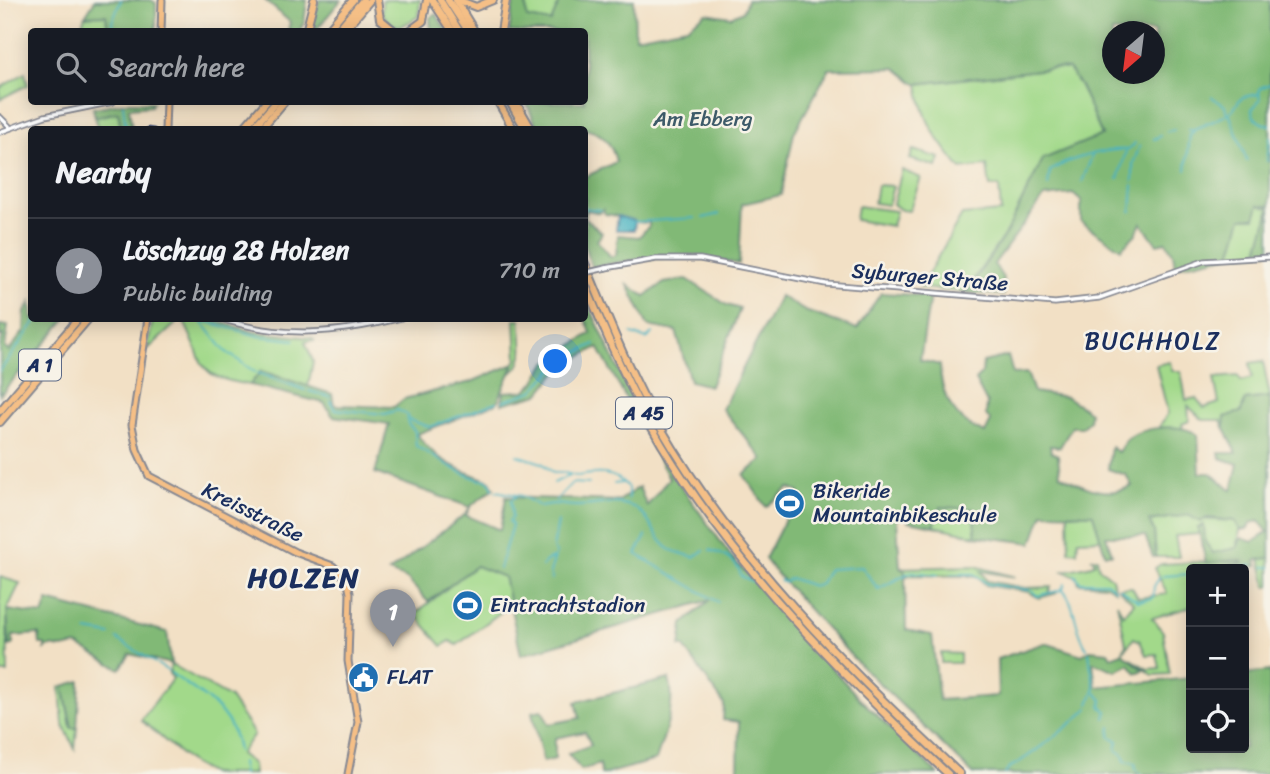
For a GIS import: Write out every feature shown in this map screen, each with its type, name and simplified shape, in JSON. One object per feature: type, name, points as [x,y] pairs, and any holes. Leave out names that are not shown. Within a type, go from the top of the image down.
[{"type":"highway","points":[[307,28],[314,0]]},
{"type":"highway","points":[[339,28],[363,0]]},
{"type":"highway","points":[[346,28],[370,0]]},
{"type":"highway","points":[[377,0],[380,19],[391,28]]},
{"type":"highway","points":[[413,28],[423,21],[427,0]]},
{"type":"highway","points":[[432,0],[450,28]]},
{"type":"highway","points":[[440,0],[458,28]]},
{"type":"highway","points":[[448,0],[466,28]]},
{"type":"highway","points":[[457,0],[479,7],[493,0]]},
{"type":"highway","points":[[457,0],[473,28]]},
{"type":"highway","points":[[502,28],[506,0]]},
{"type":"highway","points":[[329,28],[353,1]]},
{"type":"highway","points":[[245,126],[258,105]]},
{"type":"highway","points":[[245,126],[263,105]]},
{"type":"highway","points":[[254,126],[272,105]]},
{"type":"highway","points":[[263,126],[281,105]]},
{"type":"highway","points":[[502,105],[514,126]]},
{"type":"highway","points":[[512,105],[524,126]]},
{"type":"highway","points":[[520,105],[530,126]]},
{"type":"highway","name":"A 45","points":[[588,270],[641,391],[677,455],[726,532]]},
{"type":"highway","name":"A 45","points":[[588,290],[616,356],[649,421],[726,532],[800,619],[948,774]]},
{"type":"highway","name":"A 1","points":[[0,411],[76,322]]},
{"type":"highway","name":"A 1","points":[[0,422],[86,322]]},
{"type":"highway","name":"A 45","points":[[800,619],[959,774]]},
{"type":"main road","points":[[161,28],[162,0]]},
{"type":"main road","points":[[165,126],[166,105]]},
{"type":"main road","name":"Kreisstraße","points":[[147,322],[132,425],[137,450],[149,476],[289,549],[333,566],[347,579],[350,593],[347,657],[358,722],[348,774]]},
{"type":"street","points":[[0,132],[9,126],[100,105]]},
{"type":"street","points":[[0,117],[9,126]]},
{"type":"street","name":"Syburger Straße","points":[[588,272],[656,259],[700,259],[826,284],[1055,303],[1099,298],[1203,261],[1270,257]]},
{"type":"street","points":[[233,322],[258,329],[305,334],[342,331],[383,322]]},
{"type":"green space","points":[[95,0],[151,0],[156,3],[156,28],[108,28],[106,15],[85,16]]},
{"type":"green space","points":[[265,0],[307,0],[301,28],[289,28],[290,22]]},
{"type":"green space","points":[[319,0],[341,0],[318,28],[313,26]]},
{"type":"green space","points":[[382,0],[420,0],[419,16],[400,27],[391,24],[382,14]]},
{"type":"green space","name":"Am Ebberg","points":[[514,0],[526,0],[527,18],[551,22],[560,0],[634,0],[635,37],[687,27],[706,13],[731,17],[743,11],[747,0],[1270,0],[1270,206],[1259,205],[1255,218],[1242,218],[1231,255],[1175,267],[1173,253],[1166,242],[1157,244],[1141,223],[1136,234],[1121,249],[1081,222],[1081,201],[1073,194],[1044,197],[994,264],[1003,278],[1004,295],[966,293],[1007,231],[1043,159],[1102,135],[1080,86],[1068,69],[1056,68],[916,84],[896,68],[829,69],[794,133],[781,195],[742,204],[739,264],[665,258],[592,267],[588,256],[588,221],[602,233],[597,241],[611,257],[616,255],[618,235],[639,237],[649,226],[649,222],[605,214],[603,209],[599,213],[588,210],[588,176],[616,162],[605,139],[588,130],[588,126],[537,126],[527,105],[588,105],[588,28],[510,28]]},
{"type":"green space","points":[[526,0],[560,0],[552,22],[527,18]]},
{"type":"green space","points":[[436,14],[445,28],[431,28],[430,18]]},
{"type":"green space","points":[[106,15],[108,28],[80,28],[85,16]]},
{"type":"green space","points":[[1056,68],[1068,69],[1080,86],[1102,135],[1043,160],[1007,231],[965,292],[920,288],[962,215],[1001,212],[999,187],[990,187],[987,166],[961,169],[932,130],[918,84]]},
{"type":"green space","points":[[25,73],[28,85],[0,99],[0,88]]},
{"type":"green space","points":[[110,105],[152,105],[129,108],[132,126],[120,126],[118,112],[95,117],[93,108]]},
{"type":"green space","points":[[118,112],[120,126],[97,126],[95,118]]},
{"type":"green space","points":[[913,150],[940,158],[937,167],[910,159]]},
{"type":"green space","points":[[902,170],[921,178],[909,211],[901,210],[893,204]]},
{"type":"green space","points":[[877,185],[893,186],[888,205],[874,203]]},
{"type":"green space","points":[[1258,205],[1270,208],[1257,254],[1231,255],[1242,217]]},
{"type":"green space","points":[[857,206],[896,211],[892,226],[855,220]]},
{"type":"green space","points":[[1270,208],[1270,252],[1258,252]]},
{"type":"green space","points":[[687,279],[727,305],[740,309],[710,386],[690,381],[676,331],[648,326],[628,285],[645,296],[664,283]]},
{"type":"green space","points":[[881,293],[930,296],[920,360],[940,365],[946,397],[958,415],[985,433],[991,421],[986,415],[987,403],[975,380],[982,373],[983,362],[1008,356],[1013,374],[1027,373],[1034,392],[1067,397],[1090,412],[1089,421],[1082,427],[1072,427],[1060,447],[1050,446],[1051,452],[1058,455],[1060,475],[1095,490],[1113,491],[1132,486],[1126,475],[1108,469],[1111,447],[1118,452],[1128,438],[1135,434],[1153,429],[1173,428],[1198,435],[1200,473],[1210,473],[1232,490],[1238,464],[1220,458],[1219,453],[1237,453],[1224,427],[1225,417],[1241,412],[1245,400],[1270,397],[1270,558],[1256,560],[1257,566],[1234,564],[1243,562],[1239,560],[1206,563],[1198,528],[1204,525],[1205,542],[1213,553],[1237,548],[1241,538],[1253,542],[1268,532],[1259,521],[1240,530],[1235,521],[1207,518],[1200,522],[1188,515],[1149,521],[1154,531],[1156,557],[1153,557],[1145,536],[1106,536],[1112,554],[1105,554],[1093,514],[1043,513],[1032,543],[976,536],[973,509],[941,507],[934,526],[908,521],[908,515],[901,513],[897,520],[900,568],[905,571],[906,630],[932,635],[939,700],[998,696],[997,659],[1045,643],[1082,655],[1090,650],[1108,652],[1111,657],[1122,653],[1144,670],[1136,673],[1129,664],[1116,671],[1093,662],[1096,687],[1186,678],[1186,753],[1249,753],[1249,673],[1270,671],[1270,774],[973,774],[856,661],[765,559],[799,492],[789,488],[766,507],[744,475],[763,459],[722,409],[780,296],[805,311],[857,329]]},
{"type":"green space","points":[[588,303],[638,411],[675,472],[672,474],[731,556],[859,698],[938,774],[738,774],[739,722],[723,720],[724,704],[684,647],[680,647],[683,624],[710,600],[521,655],[504,577],[476,566],[428,602],[407,579],[389,572],[466,514],[500,530],[506,497],[619,501],[639,487],[647,506],[669,478],[598,347],[561,367],[539,394],[502,404],[504,392],[525,391],[534,383],[546,363],[591,333],[587,322]]},
{"type":"green space","points":[[28,307],[28,322],[63,322],[0,395],[0,347],[3,335],[0,336],[0,325],[8,326],[5,348],[9,351],[24,331],[25,312]]},
{"type":"green space","points":[[152,322],[178,322],[147,350]]},
{"type":"green space","points":[[184,322],[220,322],[255,332],[312,338],[314,340],[305,342],[313,361],[308,387],[261,371],[250,385],[218,377],[204,366]]},
{"type":"green space","points":[[515,322],[520,322],[522,357],[515,370],[509,374],[517,359]]},
{"type":"green space","points":[[1263,361],[1270,397],[1245,400],[1241,412],[1225,417],[1224,427],[1221,420],[1203,420],[1188,406],[1189,421],[1182,424],[1183,431],[1159,427],[1168,413],[1156,365],[1170,362],[1172,371],[1181,371],[1186,400],[1196,398],[1204,408],[1219,403],[1214,378],[1238,376],[1241,381],[1252,378],[1250,363]]},
{"type":"green space","points":[[514,364],[497,403],[417,434],[440,458],[490,481],[494,488],[469,509],[470,507],[375,473],[389,424],[333,416],[324,403],[250,385],[261,371],[332,394],[334,405],[394,407],[404,399],[471,382]]},
{"type":"green space","points":[[940,507],[973,509],[976,536],[934,526]]},
{"type":"green space","points":[[1068,514],[1093,514],[1101,539],[1078,540],[1077,552],[1069,551]]},
{"type":"green space","points":[[1188,515],[1197,519],[1235,521],[1240,530],[1237,548],[1213,553],[1205,542],[1203,525],[1198,528],[1198,534],[1175,536],[1179,557],[1156,557],[1154,531],[1149,521]]},
{"type":"green space","points":[[1092,558],[1097,558],[1099,568],[1112,578],[1115,590],[1106,585],[1079,583],[1076,576],[1064,571],[1092,565],[1095,562]]},
{"type":"green space","points":[[1270,558],[1270,586],[1267,587],[1260,559]]},
{"type":"green space","points":[[1239,560],[1245,562],[1186,564],[1186,608],[1152,618],[1163,632],[1170,674],[1153,675],[1130,658],[1148,669],[1160,668],[1157,654],[1146,655],[1140,641],[1134,638],[1122,653],[1126,644],[1117,603],[1123,615],[1134,603],[1118,588],[1132,587],[1138,598],[1167,594],[1155,568],[1161,564]]},
{"type":"green space","name":"Eintrachtstadion","points":[[476,565],[505,577],[510,605],[457,645],[450,641],[442,646],[415,614]]},
{"type":"green space","points":[[975,566],[1015,577],[981,571],[987,581],[1025,588],[1051,587],[1048,593],[1057,593],[1039,598],[1029,592],[986,585],[977,576],[909,575],[904,578],[900,568]]},
{"type":"green space","points":[[0,577],[20,583],[7,610],[8,673],[0,673]]},
{"type":"green space","points":[[48,601],[167,632],[171,664],[130,654],[120,669],[77,645],[62,648],[50,646],[45,649],[45,644],[40,644],[39,634],[13,636],[13,645],[9,646],[7,610],[43,615]]},
{"type":"green space","points":[[941,653],[960,654],[960,663],[941,663]]},
{"type":"green space","points":[[171,664],[230,698],[254,734],[240,754],[253,764],[254,774],[211,774],[191,763],[141,720],[173,678],[169,674]]},
{"type":"green space","points":[[669,679],[671,709],[656,760],[606,774],[601,774],[600,764],[581,770],[568,754],[591,745],[585,732],[555,738],[555,759],[543,762],[532,712],[542,710],[549,724],[580,718],[576,702]]},
{"type":"green space","points":[[80,681],[77,728],[72,728],[63,686]]},
{"type":"green space","points":[[63,686],[71,728],[77,728],[75,749],[63,724],[60,687]]},
{"type":"water","points":[[618,216],[635,221],[634,230],[616,230]]},
{"type":"waterway","points":[[113,28],[112,22],[121,0]]},
{"type":"waterway","points":[[1188,130],[1225,115],[1233,110],[1243,97],[1259,94],[1260,88],[1270,84]]},
{"type":"waterway","points":[[1259,93],[1260,100],[1252,113],[1258,120],[1270,125]]},
{"type":"waterway","points":[[1212,97],[1225,106],[1227,113]]},
{"type":"waterway","points":[[123,105],[126,126]]},
{"type":"waterway","points":[[1229,113],[1247,161]]},
{"type":"waterway","points":[[1167,131],[1174,130]]},
{"type":"waterway","points":[[1186,170],[1190,135],[1194,131]]},
{"type":"waterway","points":[[1154,139],[1160,136]]},
{"type":"waterway","points":[[1267,161],[1270,138]]},
{"type":"waterway","points":[[1048,186],[1050,171],[1058,167],[1099,153],[1128,150],[1135,143]]},
{"type":"waterway","points":[[1133,181],[1133,164],[1140,145]]},
{"type":"waterway","points":[[1118,179],[1126,151]]},
{"type":"waterway","points":[[1082,182],[1092,156]]},
{"type":"waterway","points":[[1131,211],[1133,185]]},
{"type":"waterway","points":[[588,208],[600,210]]},
{"type":"waterway","points":[[703,218],[719,214]]},
{"type":"waterway","points":[[635,222],[695,218]]},
{"type":"waterway","points":[[0,371],[35,322]]},
{"type":"waterway","points":[[202,322],[225,351],[255,372]]},
{"type":"waterway","points":[[207,322],[259,336],[295,340]]},
{"type":"waterway","points":[[632,334],[647,339],[652,333]]},
{"type":"waterway","points":[[503,401],[533,391],[562,360],[595,344]]},
{"type":"waterway","points":[[258,373],[305,390]]},
{"type":"waterway","points":[[309,391],[330,397]]},
{"type":"waterway","points":[[331,401],[334,409],[385,414],[398,410],[407,415],[408,424],[415,431],[416,446],[455,469],[481,480]]},
{"type":"waterway","points":[[409,420],[430,427],[497,402]]},
{"type":"waterway","points":[[517,455],[542,463],[553,473],[563,473]]},
{"type":"waterway","points":[[565,473],[576,476]]},
{"type":"waterway","points":[[578,476],[598,474],[618,478],[628,488],[628,499]]},
{"type":"waterway","points":[[554,483],[570,475]]},
{"type":"waterway","points":[[483,479],[490,482],[493,489]]},
{"type":"waterway","points":[[556,500],[572,483],[589,484]]},
{"type":"waterway","points":[[614,484],[622,483]]},
{"type":"waterway","points":[[496,491],[522,496],[541,507],[555,504],[626,505],[639,510],[663,544],[671,550],[694,557],[704,550]]},
{"type":"waterway","points":[[499,569],[512,525],[509,521],[512,517],[511,500],[516,496]]},
{"type":"waterway","points":[[552,579],[550,572],[556,553],[553,548],[558,522]]},
{"type":"waterway","points":[[646,536],[636,554],[718,602]]},
{"type":"waterway","points":[[710,550],[734,563],[741,576],[761,585]]},
{"type":"waterway","points":[[542,567],[546,561],[553,558]]},
{"type":"waterway","points":[[780,580],[784,583],[790,578],[813,586],[821,583],[829,569],[862,567],[878,589],[909,573]]},
{"type":"waterway","points":[[1264,567],[1270,567]]},
{"type":"waterway","points":[[911,572],[938,575]]},
{"type":"waterway","points":[[951,574],[974,574],[987,584],[1029,590]]},
{"type":"waterway","points":[[1163,576],[1186,574]]},
{"type":"waterway","points":[[1075,575],[1080,582],[1107,582],[1115,589]]},
{"type":"waterway","points":[[1119,588],[1138,601],[1153,598],[1154,586],[1160,577]]},
{"type":"waterway","points":[[1032,590],[1037,596],[1062,590],[1065,584]]},
{"type":"waterway","points":[[1062,588],[1087,648]]},
{"type":"waterway","points":[[87,631],[110,635]]},
{"type":"waterway","points":[[117,639],[168,671]]},
{"type":"waterway","points":[[1089,652],[1090,660]]},
{"type":"waterway","points":[[1089,704],[1095,688],[1090,662]]},
{"type":"waterway","points":[[171,673],[205,697],[223,714],[235,736],[238,751]]},
{"type":"waterway","points":[[1096,693],[1102,700],[1101,707],[1107,711],[1105,718]]},
{"type":"waterway","points":[[1005,774],[1010,767],[1050,740],[1088,708]]},
{"type":"waterway","points":[[1111,727],[1110,736],[1118,741],[1116,750],[1123,754],[1125,761],[1135,763],[1136,770],[1142,774]]},
{"type":"waterway","points":[[241,763],[243,774]]},
{"type":"place","name":"Bikeride Mountainbikeschule","points":[[790,503]]},
{"type":"place","name":"Eintrachtstadion","points":[[467,605]]},
{"type":"place","name":"Löschzug 28 Holzen","points":[[393,647]]},
{"type":"place","name":"FLAT","points":[[364,677]]},
{"type":"district","name":"BUCHHOLZ","points":[[1153,341]]},
{"type":"district","name":"HOLZEN","points":[[304,577]]}]
